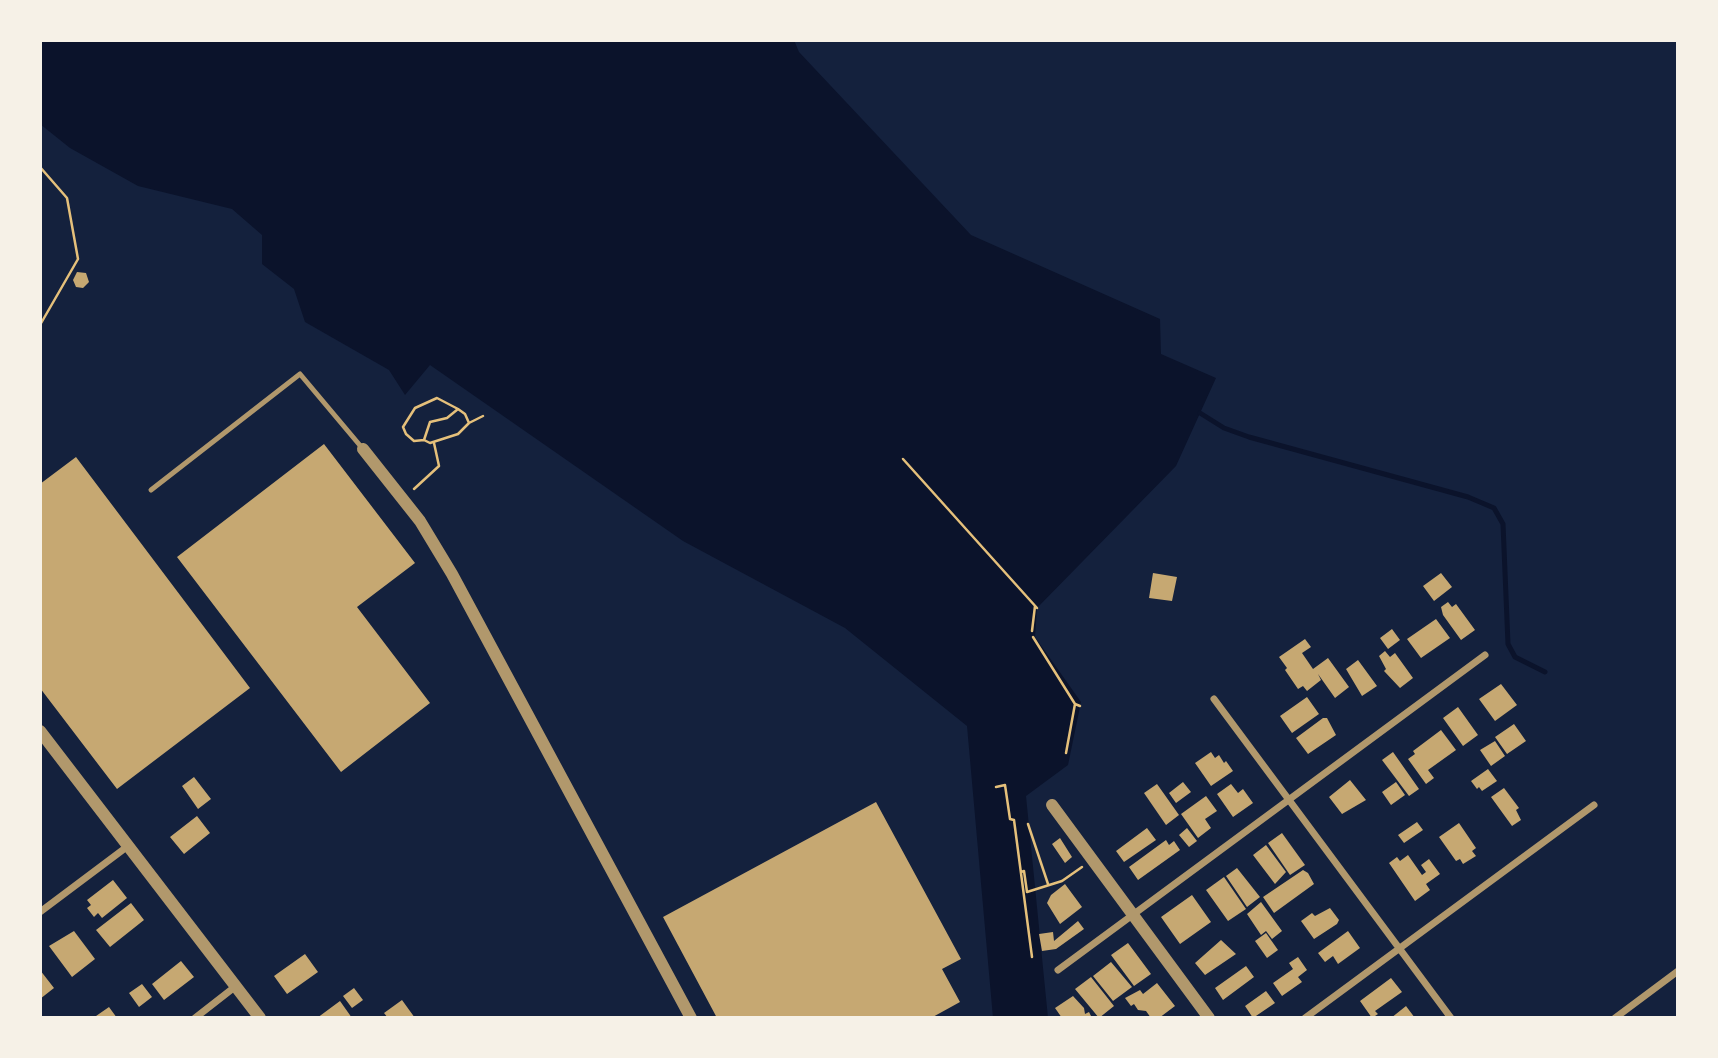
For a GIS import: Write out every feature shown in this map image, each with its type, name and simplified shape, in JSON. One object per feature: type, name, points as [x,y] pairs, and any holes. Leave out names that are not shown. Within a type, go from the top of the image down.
[{"type":"street","points":[[363,449],[420,521],[452,574],[691,1018]]},
{"type":"street","points":[[1058,970],[1485,655]]},
{"type":"street","points":[[1214,699],[1451,1018]]},
{"type":"street","points":[[40,731],[260,1018]]},
{"type":"street","points":[[1052,805],[1209,1018]]},
{"type":"street","points":[[1305,1018],[1594,805]]},
{"type":"street","points":[[40,912],[128,846]]},
{"type":"street","points":[[1615,1018],[1678,971]]},
{"type":"street","points":[[195,1018],[236,986]]},
{"type":"lane","points":[[151,490],[300,374],[363,449]]},
{"type":"path","points":[[40,167],[67,198],[78,259],[40,325]]},
{"type":"path","points":[[468,423],[465,414],[438,398],[415,408],[403,427],[406,435],[414,441],[434,443],[458,434],[468,423],[483,416]]},
{"type":"path","points":[[424,440],[430,422],[447,418],[458,409]]},
{"type":"path","points":[[414,489],[439,466],[434,443]]},
{"type":"path","points":[[903,459],[1036,607],[1032,631]]},
{"type":"path","points":[[1032,637],[1076,704],[1080,706]]},
{"type":"path","points":[[1066,753],[1076,704]]},
{"type":"path","points":[[996,787],[1005,785],[1021,872],[1032,957]]},
{"type":"path","points":[[1028,824],[1049,885]]},
{"type":"path","points":[[1021,872],[1024,871],[1027,892],[1062,881],[1092,859]]},
{"type":"water","points":[[40,40],[794,40],[799,52],[971,235],[1160,319],[1161,354],[1216,378],[1176,466],[1037,608],[1035,637],[1081,702],[1068,765],[1026,796],[1048,1018],[993,1018],[967,726],[845,628],[683,541],[430,365],[405,395],[389,370],[305,322],[294,289],[262,264],[262,235],[232,209],[138,186],[70,148],[40,124]]},
{"type":"building","points":[[77,272],[86,273],[89,282],[83,288],[76,287],[73,280]]},
{"type":"building","points":[[324,444],[415,563],[357,607],[430,703],[341,772],[177,557]]},
{"type":"building","points":[[76,457],[250,688],[117,789],[40,688],[40,484]]},
{"type":"building","points":[[1153,573],[1177,577],[1172,601],[1149,598]]},
{"type":"building","points":[[1441,573],[1452,587],[1434,601],[1423,586]]},
{"type":"building","points":[[1448,602],[1452,607],[1456,604],[1475,630],[1461,640],[1443,615],[1441,607]]},
{"type":"building","points":[[1436,619],[1450,638],[1421,658],[1407,639]]},
{"type":"building","points":[[1392,629],[1400,640],[1388,649],[1380,638]]},
{"type":"building","points":[[1305,639],[1311,647],[1302,653],[1313,669],[1328,658],[1349,687],[1335,698],[1318,674],[1321,680],[1307,691],[1303,686],[1298,689],[1285,670],[1287,668],[1279,657]]},
{"type":"building","points":[[1385,651],[1390,657],[1395,653],[1413,678],[1400,688],[1384,671],[1386,669],[1379,656]]},
{"type":"building","points":[[1358,660],[1377,686],[1362,696],[1346,669]]},
{"type":"building","points":[[1501,684],[1517,705],[1495,721],[1479,699]]},
{"type":"building","points":[[1307,697],[1319,714],[1292,733],[1280,716]]},
{"type":"building","points":[[1458,707],[1478,735],[1463,746],[1443,718]]},
{"type":"building","points":[[1323,718],[1327,718],[1336,735],[1308,754],[1296,738]]},
{"type":"building","points":[[1514,724],[1526,741],[1507,754],[1495,737]]},
{"type":"building","points":[[1441,730],[1456,750],[1428,770],[1434,778],[1426,784],[1408,759],[1415,754],[1413,751]]},
{"type":"building","points":[[1495,741],[1505,756],[1491,766],[1480,750]]},
{"type":"building","points":[[1211,752],[1215,758],[1219,755],[1224,763],[1226,761],[1233,771],[1211,786],[1195,763]]},
{"type":"building","points":[[1393,752],[1419,789],[1409,796],[1382,760]]},
{"type":"building","points":[[1488,769],[1497,781],[1482,791],[1479,787],[1477,789],[1471,781]]},
{"type":"building","points":[[194,777],[211,799],[198,809],[182,786]]},
{"type":"building","points":[[1350,780],[1366,800],[1342,814],[1329,797]]},
{"type":"building","points":[[1183,782],[1191,792],[1176,803],[1169,793]]},
{"type":"building","points":[[1396,782],[1405,795],[1391,805],[1382,792]]},
{"type":"building","points":[[1157,784],[1179,815],[1166,825],[1144,793]]},
{"type":"building","points":[[1231,784],[1238,793],[1243,789],[1253,803],[1233,817],[1217,794]]},
{"type":"building","points":[[1504,788],[1519,808],[1516,810],[1521,820],[1512,826],[1491,797]]},
{"type":"building","points":[[1206,796],[1217,811],[1205,819],[1211,828],[1198,838],[1181,814]]},
{"type":"building","points":[[876,802],[961,959],[942,969],[960,1002],[931,1018],[717,1018],[663,917]]},
{"type":"building","points":[[197,816],[210,833],[184,854],[170,837]]},
{"type":"building","points":[[1417,822],[1423,830],[1404,843],[1398,835]]},
{"type":"building","points":[[1459,823],[1476,848],[1472,851],[1476,856],[1463,864],[1460,859],[1456,861],[1439,837]]},
{"type":"building","points":[[1147,828],[1156,840],[1124,862],[1116,851]]},
{"type":"building","points":[[1187,828],[1197,841],[1189,847],[1179,835]]},
{"type":"building","points":[[1282,833],[1305,865],[1290,875],[1268,843]]},
{"type":"building","points":[[1060,838],[1072,857],[1065,863],[1052,844]]},
{"type":"building","points":[[1166,840],[1169,845],[1174,841],[1180,850],[1138,880],[1129,867]]},
{"type":"building","points":[[1266,845],[1286,872],[1275,884],[1253,855]]},
{"type":"building","points":[[1408,855],[1422,875],[1426,872],[1421,865],[1429,859],[1440,874],[1426,884],[1430,890],[1415,901],[1389,863],[1397,857],[1400,861]]},
{"type":"building","points":[[1237,868],[1260,897],[1247,907],[1226,876]]},
{"type":"building","points":[[1303,870],[1314,884],[1274,913],[1263,897]]},
{"type":"building","points":[[1224,877],[1246,909],[1228,921],[1206,890]]},
{"type":"building","points":[[113,880],[127,898],[102,918],[98,913],[94,917],[87,908],[91,905],[87,900]]},
{"type":"building","points":[[1065,884],[1082,907],[1060,924],[1047,903],[1051,895]]},
{"type":"building","points":[[1192,895],[1211,922],[1180,944],[1161,917]]},
{"type":"building","points":[[1261,902],[1282,931],[1272,939],[1266,931],[1261,935],[1247,914]]},
{"type":"building","points":[[131,903],[144,920],[110,947],[96,930]]},
{"type":"building","points":[[1330,908],[1339,920],[1337,924],[1314,939],[1301,921],[1312,913],[1315,916]]},
{"type":"building","points":[[1078,921],[1084,929],[1056,949],[1042,951],[1039,934],[1053,932],[1054,941]]},
{"type":"building","points":[[74,931],[95,959],[72,977],[49,946]]},
{"type":"building","points":[[1348,931],[1360,948],[1338,964],[1333,956],[1325,962],[1318,953]]},
{"type":"building","points":[[1266,933],[1278,950],[1267,958],[1255,941]]},
{"type":"building","points":[[1221,940],[1236,954],[1205,975],[1195,963]]},
{"type":"building","points":[[1128,943],[1151,974],[1134,986],[1111,955]]},
{"type":"building","points":[[305,954],[318,972],[287,994],[274,976]]},
{"type":"building","points":[[1298,957],[1307,970],[1298,977],[1302,982],[1282,996],[1273,983],[1293,969],[1289,963]]},
{"type":"building","points":[[181,961],[194,977],[164,1000],[152,984]]},
{"type":"building","points":[[1111,962],[1132,987],[1113,1001],[1093,976]]},
{"type":"building","points":[[1246,966],[1254,977],[1223,1000],[1215,988]]},
{"type":"building","points":[[40,970],[54,988],[40,999]]},
{"type":"building","points":[[1091,977],[1114,1006],[1099,1018],[1075,989]]},
{"type":"building","points":[[1391,978],[1402,992],[1375,1011],[1378,1014],[1372,1018],[1360,1001]]},
{"type":"building","points":[[1157,983],[1175,1006],[1159,1018],[1151,1018],[1146,1011],[1138,1010],[1134,1004],[1131,1006],[1125,998],[1140,990],[1143,994]]},
{"type":"building","points":[[142,984],[152,997],[139,1007],[129,993]]},
{"type":"building","points":[[354,988],[363,1000],[352,1008],[343,996]]},
{"type":"building","points":[[1266,991],[1275,1003],[1253,1018],[1245,1006]]},
{"type":"building","points":[[1073,996],[1084,1008],[1085,1014],[1089,1012],[1092,1018],[1062,1018],[1055,1008]]},
{"type":"building","points":[[402,1000],[415,1018],[388,1018],[384,1013]]},
{"type":"building","points":[[340,1001],[352,1018],[317,1018]]},
{"type":"building","points":[[1406,1006],[1415,1018],[1391,1018]]},
{"type":"building","points":[[109,1007],[117,1018],[97,1018],[96,1016]]},
{"type":"waterway","points":[[1200,413],[1224,428],[1249,437],[1468,497],[1494,508],[1503,524],[1508,644],[1515,657],[1545,672]]}]
